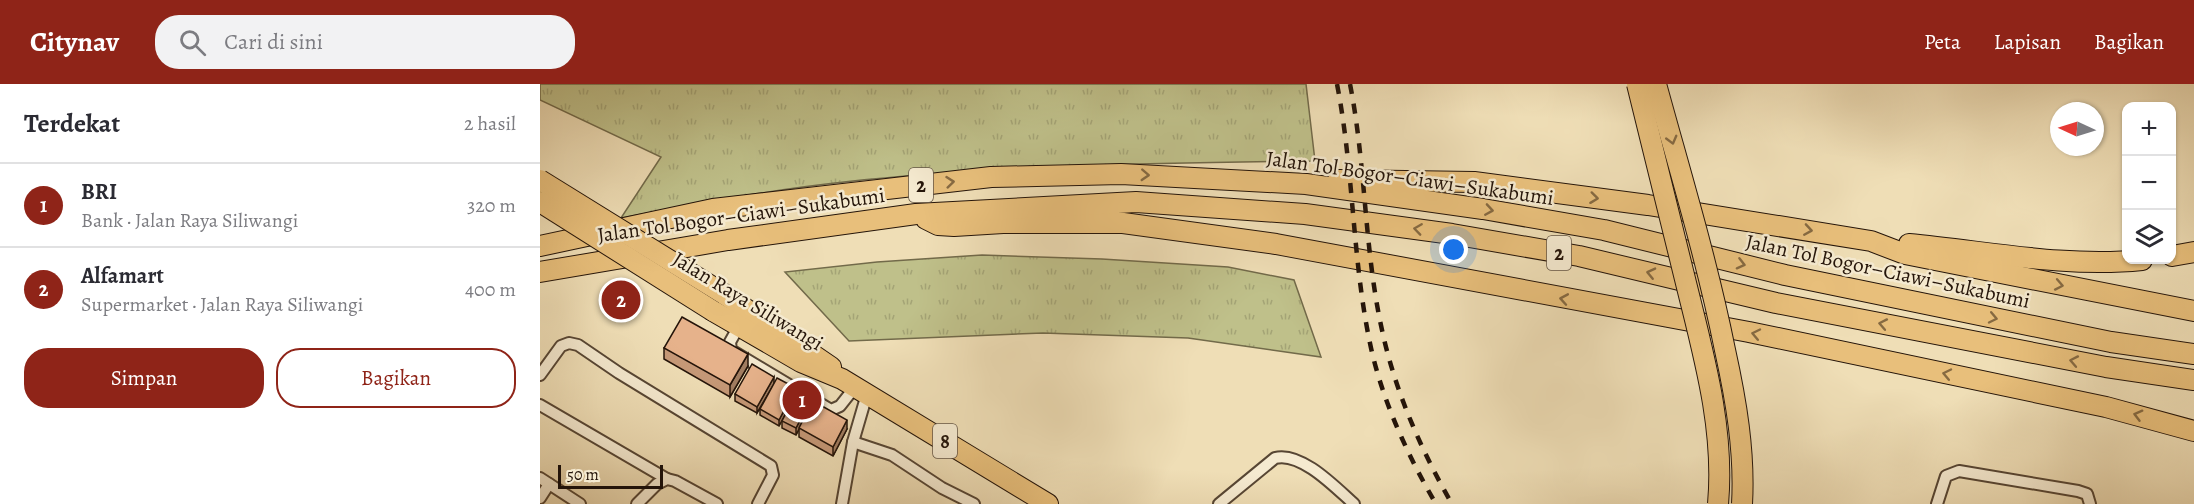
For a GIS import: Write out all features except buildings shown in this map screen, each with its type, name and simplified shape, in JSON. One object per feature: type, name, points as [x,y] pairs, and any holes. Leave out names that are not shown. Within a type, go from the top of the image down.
[{"type":"highway","points":[[1637,84],[1696,321],[1715,409],[1720,476],[1718,504]]},
{"type":"highway","points":[[1656,84],[1716,306],[1738,412],[1742,504]]},
{"type":"highway","name":"Jalan Tol Bogor–Ciawi–Sukabumi","points":[[540,246],[713,208],[991,177],[1121,174],[1306,184],[1483,209],[1604,230],[1785,275],[2111,342],[2194,354]]},
{"type":"highway","points":[[1306,184],[1349,179],[1474,183],[1648,205],[1871,241],[1966,249],[2054,261],[2122,262]]},
{"type":"highway","name":"Jalan Raya Siliwangi","points":[[540,180],[724,294],[822,360],[855,387]]},
{"type":"highway","name":"Jalan Raya Siliwangi","points":[[540,202],[739,327],[801,362],[855,387],[1040,502]]},
{"type":"highway","name":"Jalan Tol Bogor–Ciawi–Sukabumi","points":[[540,272],[729,240],[916,214],[1136,202],[1305,214],[1452,234],[1580,256],[1776,303],[2106,367],[2194,380]]},
{"type":"highway","points":[[916,214],[938,225],[1123,223],[1276,244],[1749,332],[2106,407],[2194,431]]},
{"type":"highway","points":[[1871,241],[1905,254],[2194,311]]},
{"type":"highway","points":[[2176,255],[2194,252]]},
{"type":"street","points":[[739,327],[730,342],[731,350],[831,410],[840,406],[855,387]]},
{"type":"street","points":[[540,375],[561,346],[569,343],[578,345],[771,466],[773,475],[758,504]]},
{"type":"street","points":[[842,504],[853,442],[855,387]]},
{"type":"street","points":[[540,405],[717,504]]},
{"type":"street","points":[[853,442],[892,455],[942,488],[974,504]]},
{"type":"street","points":[[1219,504],[1275,458],[1280,457],[1299,462],[1318,473],[1354,504]]},
{"type":"street","points":[[1937,504],[1946,476],[1959,471],[2078,491],[2087,494],[2090,504]]},
{"type":"street","points":[[637,504],[657,484],[667,478]]},
{"type":"street","points":[[540,498],[545,481],[580,504]]},
{"type":"green space","points":[[540,84],[1306,84],[1315,161],[1080,166],[903,176],[788,189],[621,218],[661,157],[540,100]]},
{"type":"green space","points":[[982,255],[1102,259],[1228,267],[1294,280],[1321,357],[1188,338],[1043,333],[849,341],[785,272],[877,262]]},
{"type":"railway","points":[[1337,84],[1347,150],[1360,282],[1371,348],[1382,388],[1398,428],[1436,504]]},
{"type":"railway","points":[[1350,84],[1376,299],[1387,353],[1410,420],[1452,504]]},
{"type":"place","name":"Alfamart","points":[[621,300]]},
{"type":"place","name":"BRI","points":[[802,400]]}]
